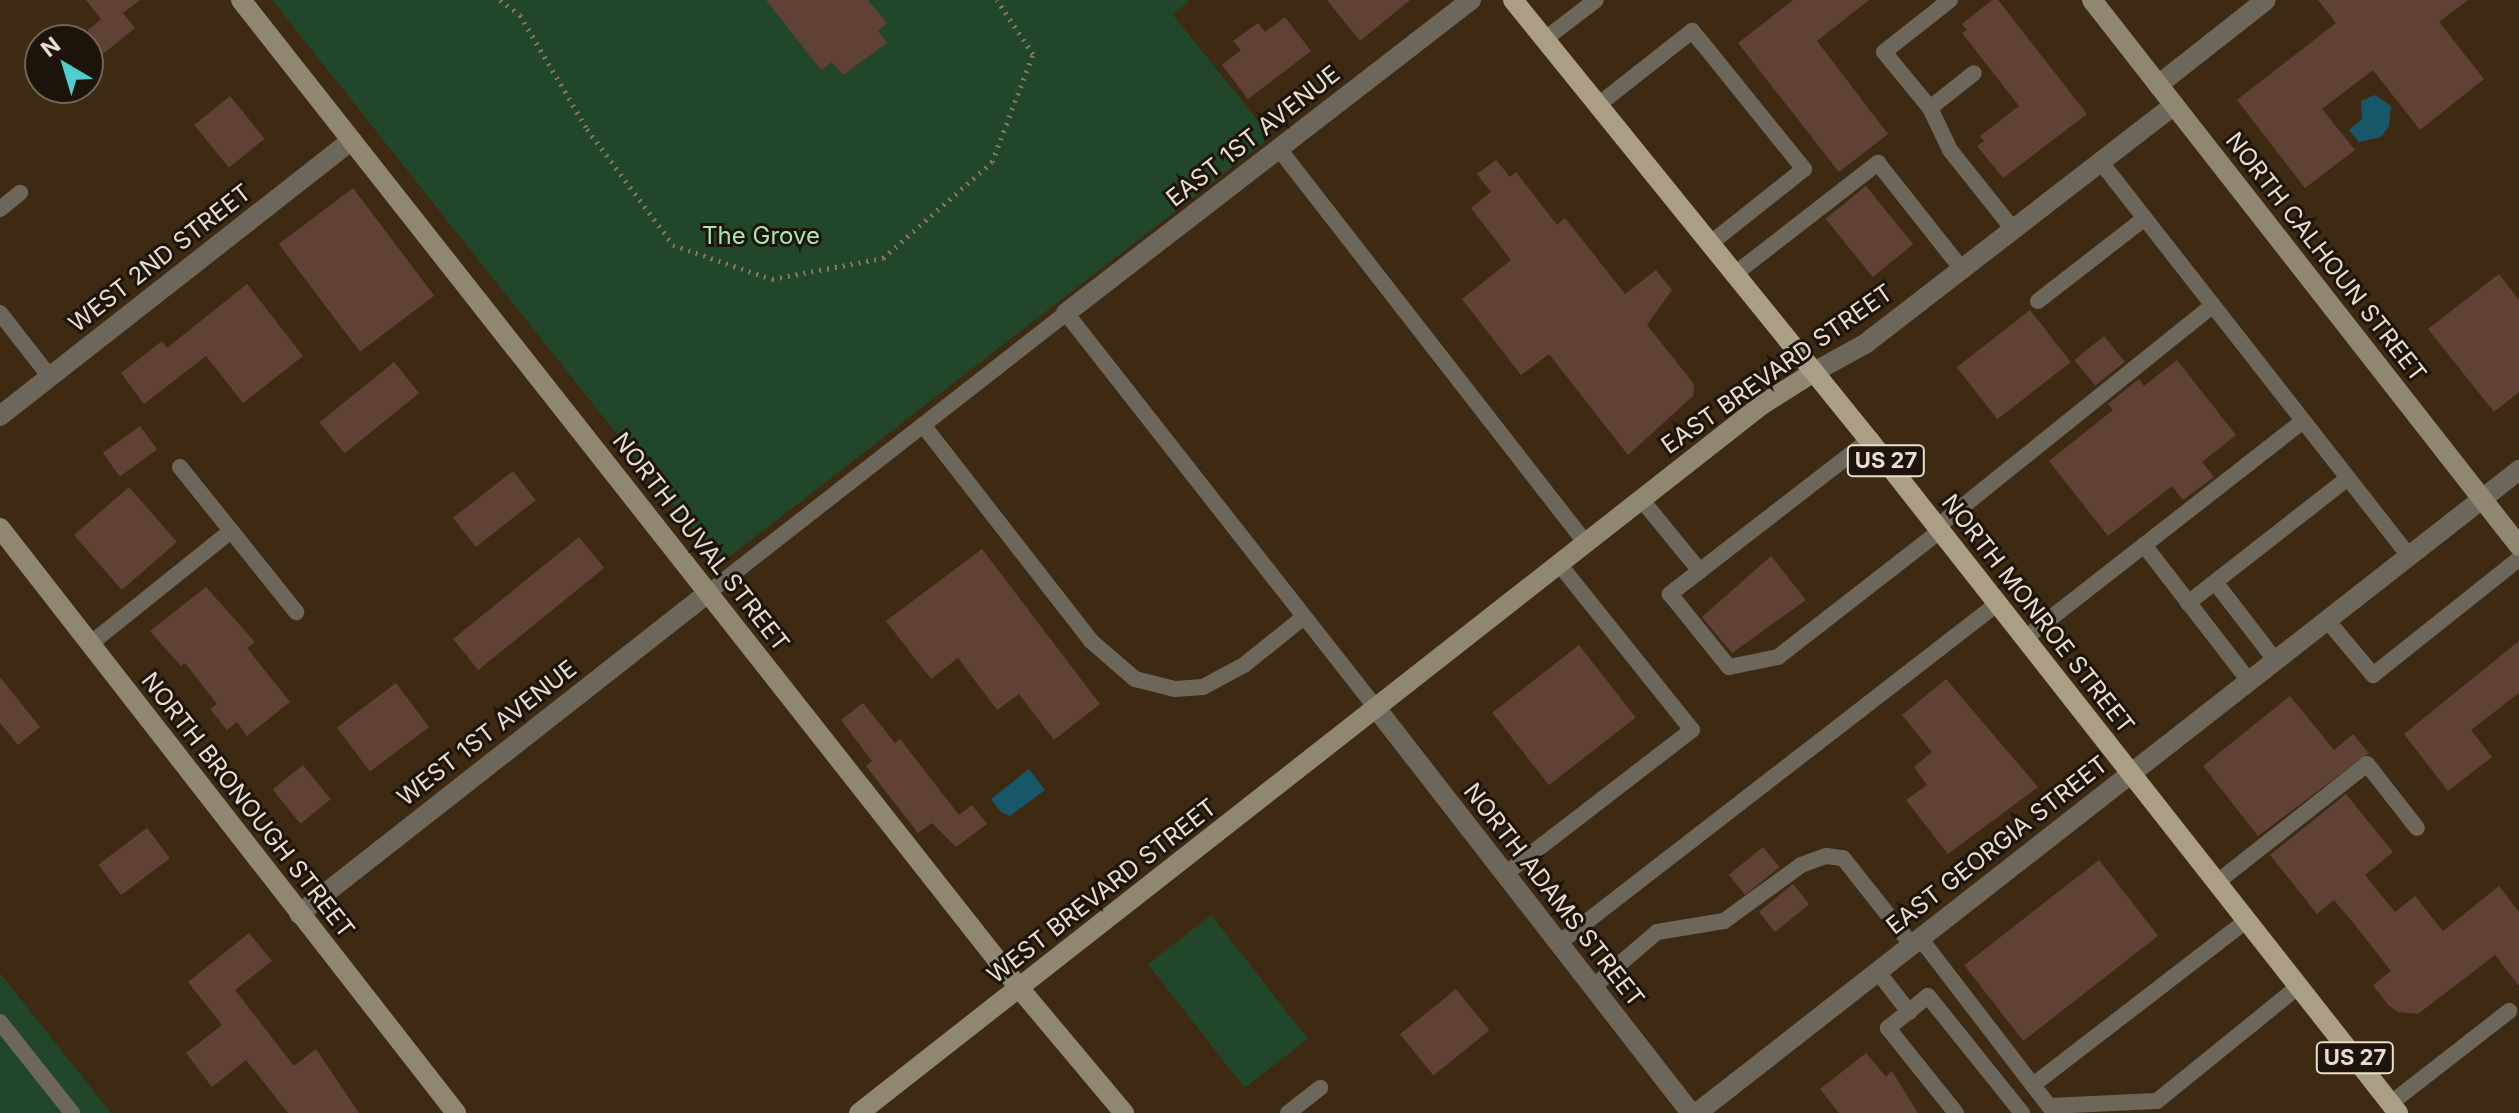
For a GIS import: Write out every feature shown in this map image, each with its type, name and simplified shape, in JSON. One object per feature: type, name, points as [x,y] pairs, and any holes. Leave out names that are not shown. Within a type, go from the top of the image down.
[{"type":"main road","name":"NORTH DUVAL STREET","points":[[241,0],[1020,989],[1124,1113]]},
{"type":"main road","name":"NORTH MONROE STREET","points":[[1513,0],[1869,440],[2395,1108]]},
{"type":"main road","name":"NORTH CALHOUN STREET","points":[[2092,0],[2519,546]]},
{"type":"main road","name":"EAST BREVARD STREET","points":[[1376,708],[1763,404],[1814,372]]},
{"type":"main road","name":"NORTH BRONOUGH STREET","points":[[0,528],[456,1113]]},
{"type":"main road","name":"WEST BREVARD STREET","points":[[859,1113],[1376,708]]},
{"type":"street","name":"EAST 1ST AVENUE","points":[[1066,313],[1471,0]]},
{"type":"street","points":[[2158,85],[2266,0]]},
{"type":"street","name":"EAST BREVARD STREET","points":[[1814,372],[1865,344],[2174,105]]},
{"type":"street","name":"WEST 2ND STREET","points":[[0,416],[352,140]]},
{"type":"street","name":"EAST GEORGIA STREET","points":[[1697,1113],[2519,470]]},
{"type":"street","name":"WEST 1ST AVENUE","points":[[299,914],[708,593]]},
{"type":"street","name":"NORTH ADAMS STREET","points":[[1376,708],[1691,1113]]},
{"type":"lane","points":[[1545,39],[1596,0]]},
{"type":"lane","points":[[1944,2],[1884,52],[1930,108],[1950,150],[2012,228]]},
{"type":"lane","points":[[1598,105],[1692,31],[1703,44],[1804,169],[1711,243]]},
{"type":"lane","points":[[1930,108],[1974,73]]},
{"type":"lane","points":[[1279,149],[1586,543]]},
{"type":"lane","points":[[2100,161],[2409,556]]},
{"type":"lane","points":[[1736,273],[1878,163],[1961,268]]},
{"type":"lane","points":[[0,209],[20,193]]},
{"type":"lane","points":[[2038,301],[2145,218]]},
{"type":"lane","points":[[1869,440],[1670,594],[1729,667],[1778,657],[2213,305]]},
{"type":"lane","points":[[0,313],[50,377]]},
{"type":"lane","points":[[708,593],[1066,313],[1376,708]]},
{"type":"lane","points":[[2024,639],[2303,421]]},
{"type":"lane","points":[[923,425],[1091,641],[1135,679],[1175,689],[1203,687],[1244,665],[1304,617]]},
{"type":"lane","points":[[180,467],[296,612]]},
{"type":"lane","points":[[2188,603],[2348,478]]},
{"type":"lane","points":[[1641,499],[1700,571]]},
{"type":"lane","points":[[90,644],[231,531]]},
{"type":"lane","points":[[2144,545],[2249,681]]},
{"type":"lane","points":[[2327,620],[2373,675],[2519,559]]},
{"type":"lane","points":[[1505,874],[1692,730],[1560,565]]},
{"type":"lane","points":[[2215,582],[2275,660]]},
{"type":"lane","points":[[1559,943],[1997,604]]},
{"type":"lane","points":[[2216,883],[2367,764],[2417,828]]},
{"type":"lane","points":[[1593,987],[1657,932],[1724,921],[1801,865],[1826,856],[1843,858],[1916,942],[2049,1106],[2157,1101],[2298,987]]},
{"type":"lane","points":[[2033,1085],[2246,921]]},
{"type":"lane","points":[[1878,972],[1909,1012]]},
{"type":"lane","points":[[1954,1112],[1888,1028],[1928,996],[2022,1113]]},
{"type":"lane","points":[[2395,1108],[2509,1011]]},
{"type":"lane","points":[[0,1022],[72,1113]]},
{"type":"lane","points":[[1288,1113],[1320,1088]]},
{"type":"path","points":[[500,0],[520,15],[587,129],[673,245],[772,279],[883,258],[992,162],[1033,54],[997,0]]},
{"type":"green space","name":"The Grove","points":[[272,0],[1190,0],[1173,15],[1271,137],[720,564]]},
{"type":"green space","points":[[1211,915],[1308,1039],[1245,1088],[1148,964]]},
{"type":"green space","points":[[0,973],[111,1113],[0,1113]]},
{"type":"water","points":[[2375,95],[2391,106],[2389,126],[2381,137],[2359,142],[2349,130],[2362,119],[2361,101]]},
{"type":"water","points":[[1029,769],[1045,790],[1010,816],[1001,812],[991,799]]},
{"type":"building","points":[[86,0],[140,0],[123,13],[135,28],[104,53],[104,24],[95,24],[101,19]]},
{"type":"building","points":[[766,0],[868,0],[887,23],[878,31],[887,43],[843,75],[832,62],[821,70]]},
{"type":"building","points":[[1327,0],[1410,0],[1360,41]]},
{"type":"building","points":[[1793,0],[1869,0],[1817,41],[1888,134],[1839,172],[1738,43]]},
{"type":"building","points":[[1992,0],[1998,0],[2087,114],[2003,178],[1977,146],[1984,141],[1980,136],[2019,106],[1962,33],[1967,30],[1962,24]]},
{"type":"building","points":[[2318,0],[2468,0],[2439,22],[2484,79],[2420,130],[2373,70],[2322,109],[2355,150],[2305,188],[2237,100],[2336,23]]},
{"type":"building","points":[[1285,17],[1311,51],[1248,99],[1222,65],[1241,50],[1233,41],[1258,23],[1265,32]]},
{"type":"building","points":[[230,96],[265,139],[229,168],[194,125]]},
{"type":"building","points":[[1496,160],[1510,177],[1516,172],[1557,225],[1565,218],[1625,294],[1656,270],[1672,290],[1647,325],[1694,384],[1693,396],[1628,455],[1549,354],[1521,375],[1462,299],[1511,260],[1471,208],[1491,192],[1477,174]]},
{"type":"building","points":[[1866,186],[1913,244],[1873,277],[1826,219]]},
{"type":"building","points":[[353,188],[434,296],[360,352],[279,244]]},
{"type":"building","points":[[2499,274],[2519,300],[2519,392],[2494,412],[2428,329]]},
{"type":"building","points":[[247,284],[303,356],[243,403],[206,356],[144,404],[121,373],[162,341],[167,348]]},
{"type":"building","points":[[2030,310],[2071,362],[1997,419],[1957,367]]},
{"type":"building","points":[[2104,336],[2125,362],[2095,386],[2074,360]]},
{"type":"building","points":[[2177,360],[2236,435],[2202,462],[2214,477],[2183,500],[2172,486],[2108,536],[2049,461],[2113,410],[2108,404],[2139,379],[2144,386]]},
{"type":"building","points":[[394,362],[419,393],[345,454],[319,422]]},
{"type":"building","points":[[140,426],[157,449],[120,476],[103,453]]},
{"type":"building","points":[[513,471],[536,500],[476,547],[453,518]]},
{"type":"building","points":[[129,487],[177,542],[122,590],[74,535]]},
{"type":"building","points":[[579,537],[604,568],[478,670],[453,639]]},
{"type":"building","points":[[982,549],[1100,704],[1054,740],[1019,694],[997,710],[958,658],[931,679],[886,621]]},
{"type":"building","points":[[1771,556],[1806,600],[1732,653],[1702,617]]},
{"type":"building","points":[[206,587],[255,642],[247,648],[290,702],[247,736],[237,722],[227,730],[210,709],[217,704],[185,663],[181,666],[150,631]]},
{"type":"building","points":[[2519,641],[2519,693],[2471,730],[2492,757],[2448,791],[2404,734]]},
{"type":"building","points":[[1579,645],[1636,717],[1549,785],[1492,713]]},
{"type":"building","points":[[0,677],[40,727],[18,745],[0,723]]},
{"type":"building","points":[[1946,679],[2038,787],[1948,854],[1906,800],[1927,785],[1914,767],[1932,752],[1902,715]]},
{"type":"building","points":[[396,683],[429,727],[370,771],[337,728]]},
{"type":"building","points":[[2290,696],[2334,750],[2353,734],[2369,753],[2258,836],[2203,766]]},
{"type":"building","points":[[863,703],[895,743],[900,739],[959,815],[972,805],[987,824],[956,847],[932,823],[918,833],[866,766],[872,761],[841,720]]},
{"type":"building","points":[[303,765],[331,799],[300,824],[273,790]]},
{"type":"building","points":[[2346,794],[2393,852],[2365,875],[2395,912],[2415,896],[2443,931],[2499,886],[2519,912],[2519,986],[2495,955],[2418,1014],[2398,1012],[2388,1005],[2373,985],[2391,971],[2355,925],[2334,900],[2317,914],[2270,855]]},
{"type":"building","points":[[147,828],[170,858],[121,895],[98,865]]},
{"type":"building","points":[[1763,847],[1779,867],[1745,895],[1729,875]]},
{"type":"building","points":[[2099,860],[2158,936],[2023,1041],[1964,965]]},
{"type":"building","points":[[1793,884],[1809,904],[1775,932],[1759,912]]},
{"type":"building","points":[[249,933],[272,961],[235,990],[294,1066],[316,1049],[359,1113],[288,1113],[246,1060],[212,1087],[186,1053],[222,1025],[188,982]]},
{"type":"building","points":[[1456,989],[1489,1030],[1433,1075],[1400,1034]]},
{"type":"building","points":[[1866,1053],[1886,1077],[1892,1071],[1918,1113],[1839,1113],[1820,1089]]}]
